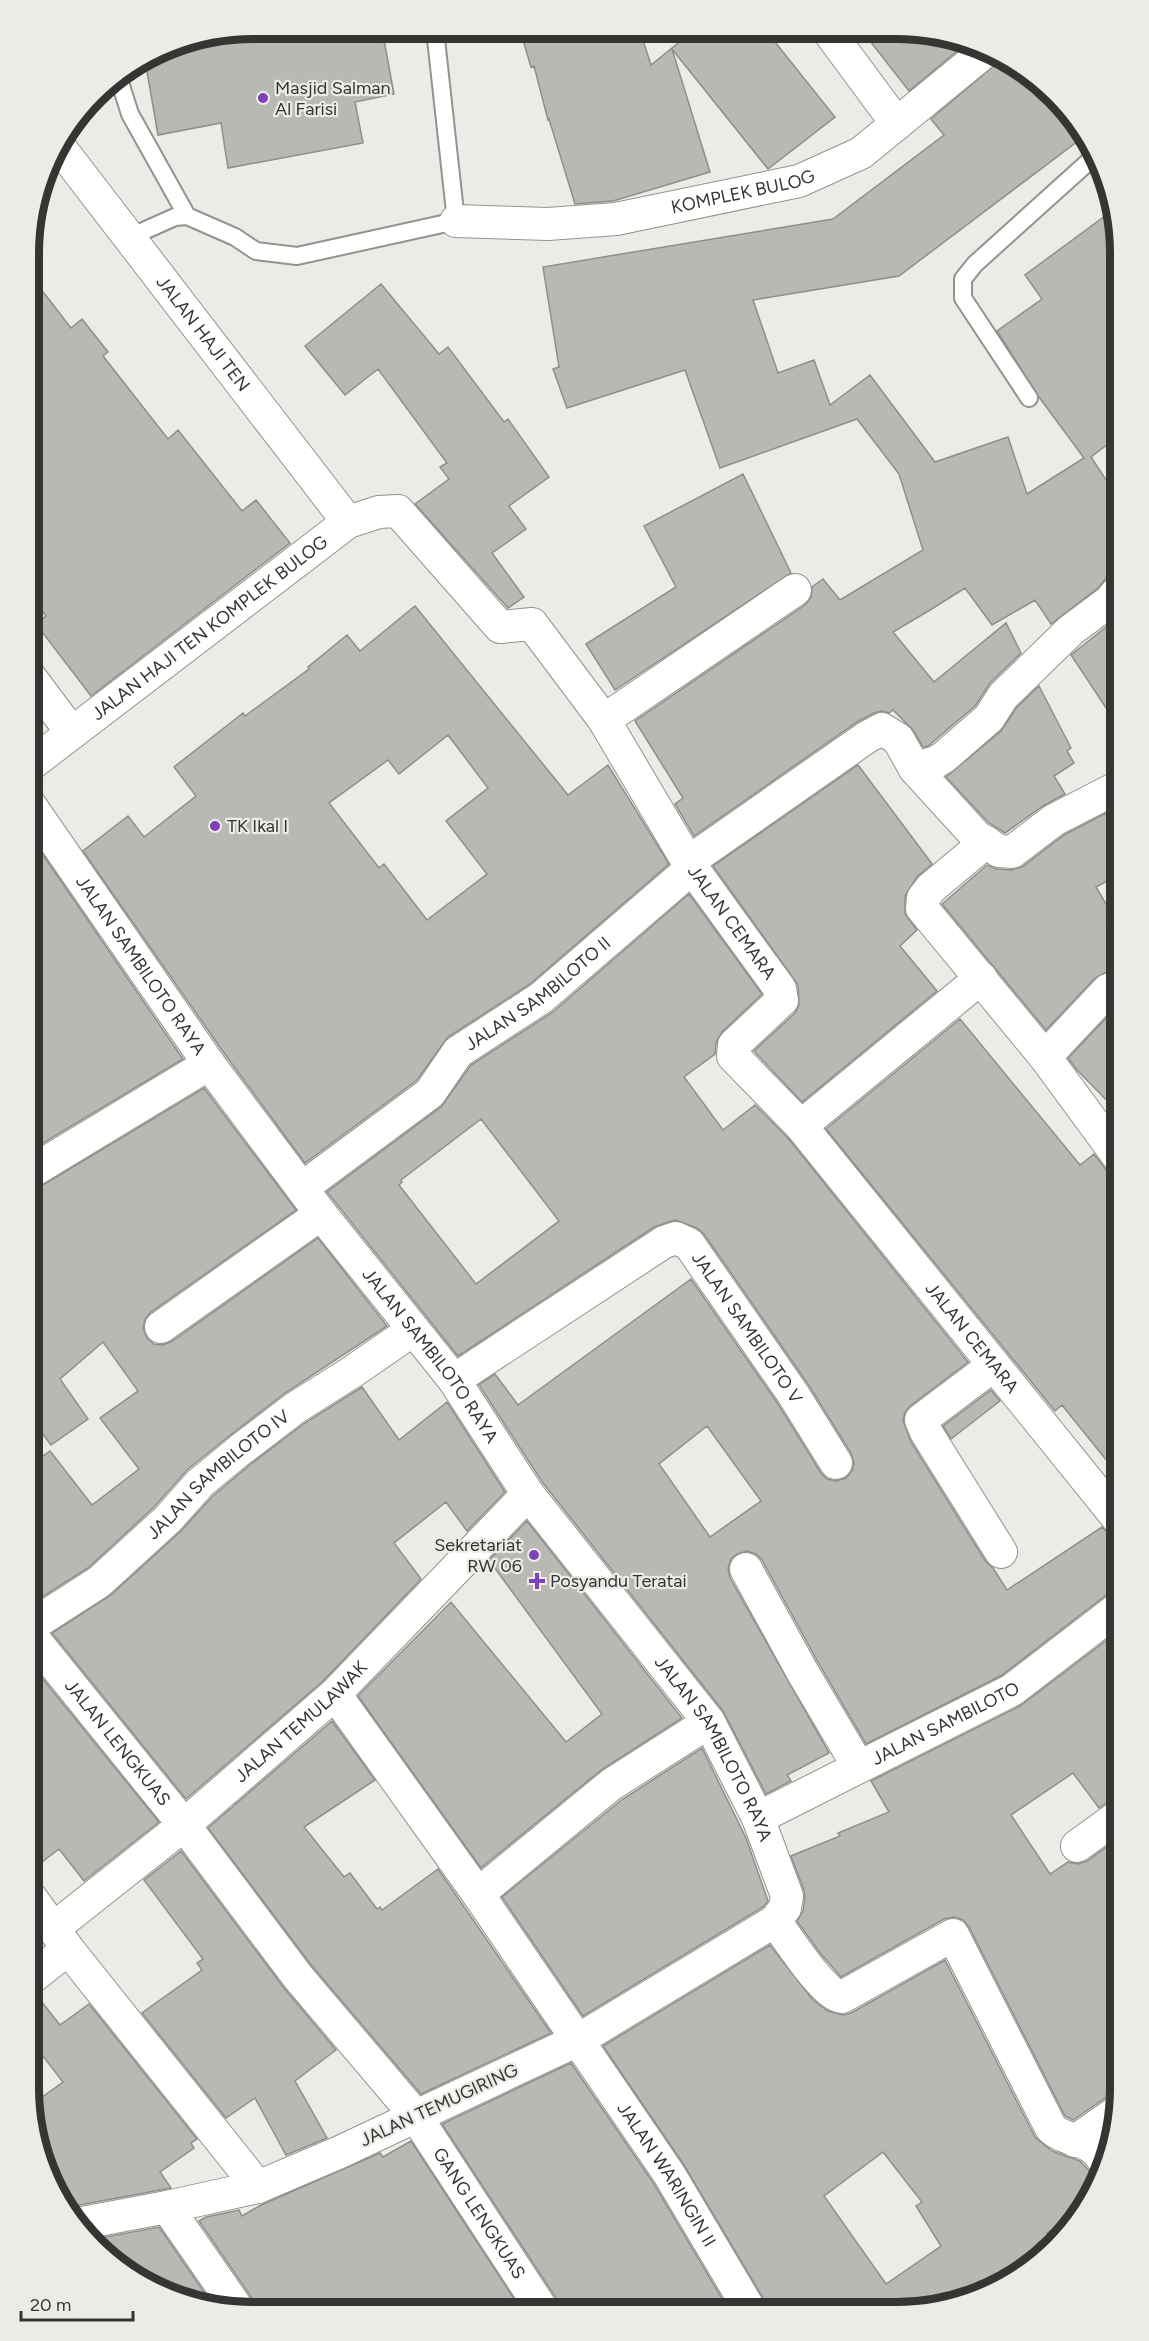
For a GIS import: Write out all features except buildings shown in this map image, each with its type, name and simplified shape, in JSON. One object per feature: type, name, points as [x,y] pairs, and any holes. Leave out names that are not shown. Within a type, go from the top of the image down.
[{"type":"street","points":[[834,39],[897,124]]},
{"type":"street","name":"KOMPLEK BULOG","points":[[456,221],[548,224],[616,219],[800,181],[861,153],[980,56]]},
{"type":"street","name":"JALAN HAJI TEN","points":[[64,153],[348,522]]},
{"type":"street","name":"JALAN CEMARA","points":[[348,522],[379,512],[398,511],[500,627],[532,624],[604,720],[690,865],[780,989],[782,1000],[734,1045],[733,1056],[801,1126],[1110,1509]]},
{"type":"street","name":"JALAN HAJI TEN KOMPLEK BULOG","points":[[39,758],[348,522]]},
{"type":"street","points":[[604,720],[795,590]]},
{"type":"street","points":[[1110,601],[1071,630],[1003,696],[989,718],[944,757],[915,769],[977,837],[999,851],[1012,852],[1054,820],[1110,791]]},
{"type":"street","points":[[39,689],[72,733]]},
{"type":"street","name":"JALAN SAMBILOTO II","points":[[302,1188],[430,1093],[458,1053],[541,998],[690,865],[867,737],[882,729],[898,739],[915,769]]},
{"type":"street","name":"JALAN SAMBILOTO RAYA","points":[[39,818],[209,1064],[321,1214],[454,1380],[528,1494],[709,1722],[758,1818],[787,1896],[785,1908],[776,1921]]},
{"type":"street","points":[[986,842],[931,888],[923,898],[922,908],[1045,1057],[1110,1145]]},
{"type":"street","points":[[801,1126],[981,978]]},
{"type":"street","points":[[1045,1057],[1110,989]]},
{"type":"street","points":[[39,1167],[209,1064]]},
{"type":"street","points":[[162,1327],[321,1214]]},
{"type":"street","name":"JALAN SAMBILOTO V","points":[[454,1380],[664,1242],[676,1238],[689,1244],[793,1394],[836,1462]]},
{"type":"street","name":"JALAN SAMBILOTO IV","points":[[39,1621],[99,1582],[168,1519],[200,1483],[240,1450],[295,1408],[413,1330]]},
{"type":"street","points":[[994,1365],[921,1420],[926,1432],[1001,1552]]},
{"type":"street","name":"JALAN TEMULAWAK","points":[[39,1967],[61,1939],[184,1826],[335,1694],[528,1494]]},
{"type":"street","points":[[746,1569],[803,1673],[858,1766]]},
{"type":"street","name":"JALAN SAMBILOTO","points":[[758,1818],[1012,1690],[1110,1615]]},
{"type":"street","name":"JALAN LENGKUAS","points":[[39,1645],[184,1826],[298,1977],[415,2115]]},
{"type":"street","name":"JALAN WARINGIN II","points":[[335,1694],[478,1894],[669,2174],[745,2302]]},
{"type":"street","points":[[478,1894],[612,1784],[709,1722]]},
{"type":"street","points":[[1077,1846],[1110,1822]]},
{"type":"street","points":[[39,1909],[258,2187]]},
{"type":"street","points":[[776,1921],[809,1967],[831,1993],[838,1997],[842,1997],[953,1935],[1051,2128],[1075,2141],[1087,2144],[1100,2155]]},
{"type":"street","name":"JALAN TEMUGIRING","points":[[87,2222],[166,2208],[258,2187],[340,2152],[578,2040],[776,1921]]},
{"type":"street","name":"GANG LENGKUAS","points":[[415,2115],[537,2302]]},
{"type":"street","points":[[1075,2141],[1108,2117]]},
{"type":"street","points":[[166,2208],[232,2301]]},
{"type":"lane","points":[[130,237],[175,217],[187,216],[225,232],[256,250],[297,256],[456,221],[436,39]]},
{"type":"lane","points":[[121,85],[130,114],[187,216]]},
{"type":"lane","points":[[1029,398],[963,298],[963,279],[975,264],[1089,161]]},
{"type":"place","name":"Masjid Salman Al Farisi","points":[[263,98]]},
{"type":"place","name":"TK Ikal I","points":[[215,826]]},
{"type":"place","name":"Sekretariat RW 06","points":[[534,1555]]},
{"type":"place","name":"Posyandu Teratai","points":[[537,1581]]}]
